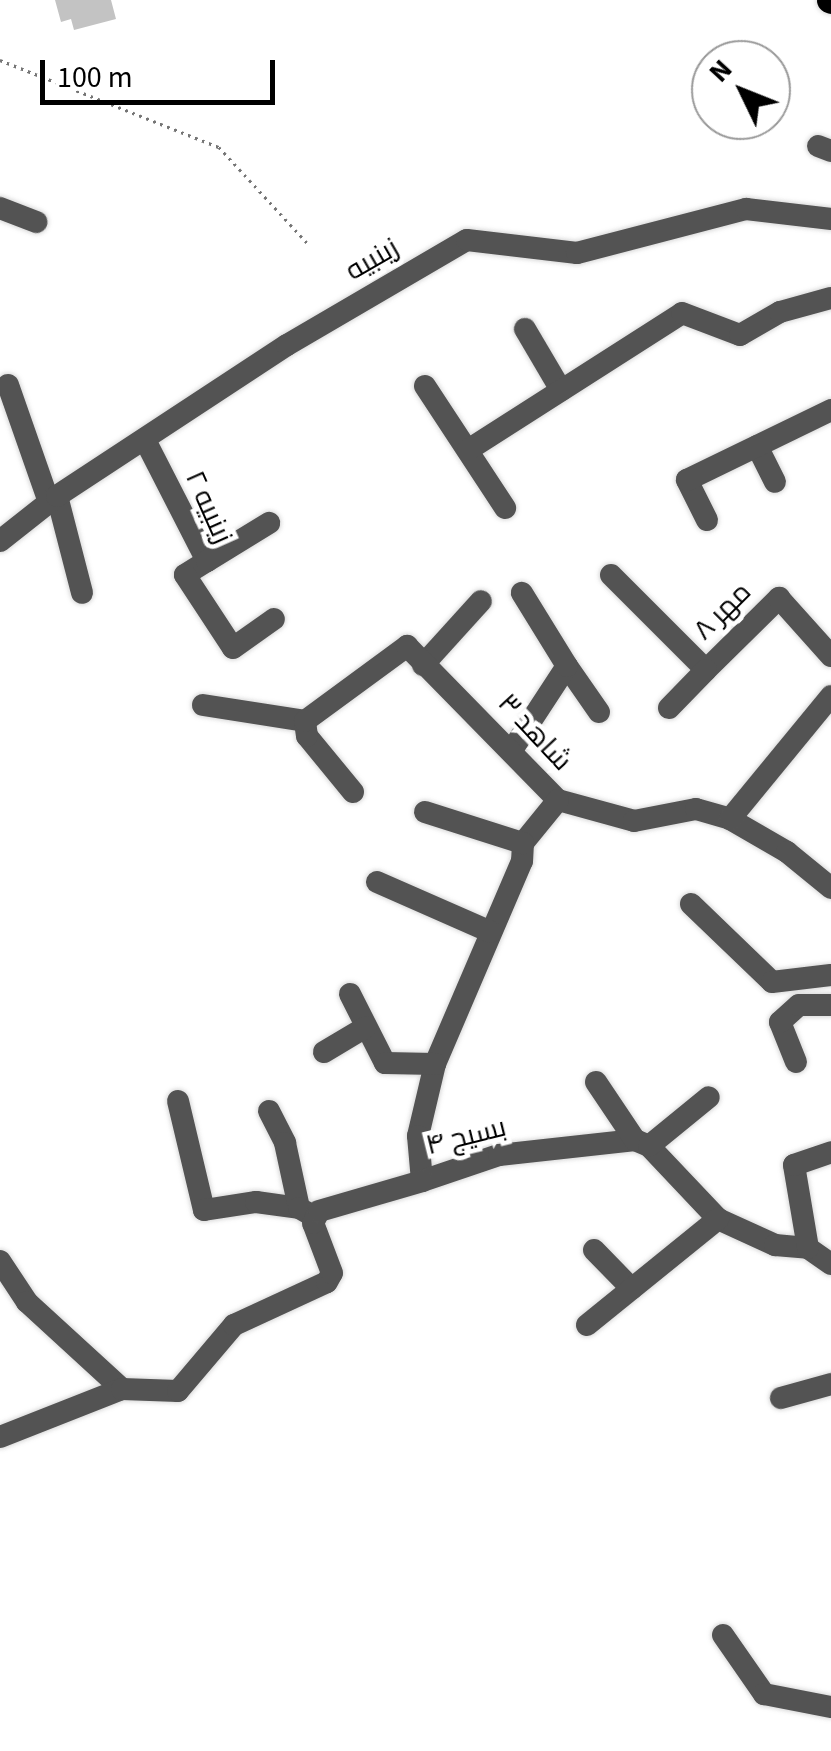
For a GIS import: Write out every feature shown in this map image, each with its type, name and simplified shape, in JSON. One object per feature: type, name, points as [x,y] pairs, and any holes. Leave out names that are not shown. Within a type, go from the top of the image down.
[{"type":"street","points":[[0,208],[36,222]]},
{"type":"street","name":"زینبیه","points":[[0,541],[53,499],[336,315],[468,240],[577,253],[746,209],[831,219]]},
{"type":"street","points":[[468,450],[682,313],[740,335],[780,312],[831,298]]},
{"type":"street","points":[[525,330],[561,390]]},
{"type":"street","points":[[8,385],[53,499],[82,592]]},
{"type":"street","points":[[425,386],[505,508]]},
{"type":"street","points":[[707,520],[687,480],[831,410]]},
{"type":"street","name":"زینبیه ۲","points":[[145,440],[207,561],[185,575],[234,648],[274,619]]},
{"type":"street","points":[[757,446],[775,482]]},
{"type":"street","points":[[207,561],[269,523]]},
{"type":"street","name":"مهر ۸","points":[[612,574],[706,670],[779,598],[831,656]]},
{"type":"street","points":[[522,593],[599,712]]},
{"type":"street","points":[[423,665],[481,601]]},
{"type":"street","name":"شاهد ۳","points":[[394,625],[423,665],[558,800],[634,821],[696,809],[730,820],[787,852],[831,888]]},
{"type":"street","points":[[203,705],[306,721],[407,646]]},
{"type":"street","points":[[512,750],[567,666]]},
{"type":"street","points":[[669,708],[706,670]]},
{"type":"street","points":[[730,820],[831,696]]},
{"type":"street","points":[[306,721],[307,736],[353,792]]},
{"type":"street","name":"بسیج ۴","points":[[558,800],[524,843],[522,861],[435,1064],[418,1136],[422,1180],[499,1156],[642,1142]]},
{"type":"street","points":[[426,812],[524,843]]},
{"type":"street","points":[[377,882],[491,932]]},
{"type":"street","points":[[691,904],[772,982],[831,975]]},
{"type":"street","points":[[350,994],[384,1063],[435,1064]]},
{"type":"street","points":[[796,1062],[780,1022],[798,1005],[831,1005]]},
{"type":"street","points":[[324,1052],[366,1026]]},
{"type":"street","points":[[596,1082],[642,1142],[718,1219],[776,1246],[808,1248],[831,1264]]},
{"type":"street","points":[[642,1142],[709,1097]]},
{"type":"street","points":[[178,1101],[204,1210],[256,1202],[307,1212],[422,1180]]},
{"type":"street","points":[[0,1437],[122,1389],[178,1391],[234,1325],[327,1282],[332,1273],[269,1111]]},
{"type":"street","points":[[808,1248],[794,1164],[831,1152]]},
{"type":"street","points":[[587,1325],[718,1219]]},
{"type":"street","points":[[594,1250],[632,1289]]},
{"type":"street","points":[[0,1261],[26,1302],[122,1389]]},
{"type":"street","points":[[781,1398],[831,1384]]},
{"type":"street","points":[[723,1635],[764,1694],[831,1707]]},
{"type":"path","points":[[0,60],[219,147],[310,246]]},
{"type":"building","points":[[55,0],[111,0],[116,19],[74,30],[71,19],[61,22]]}]
